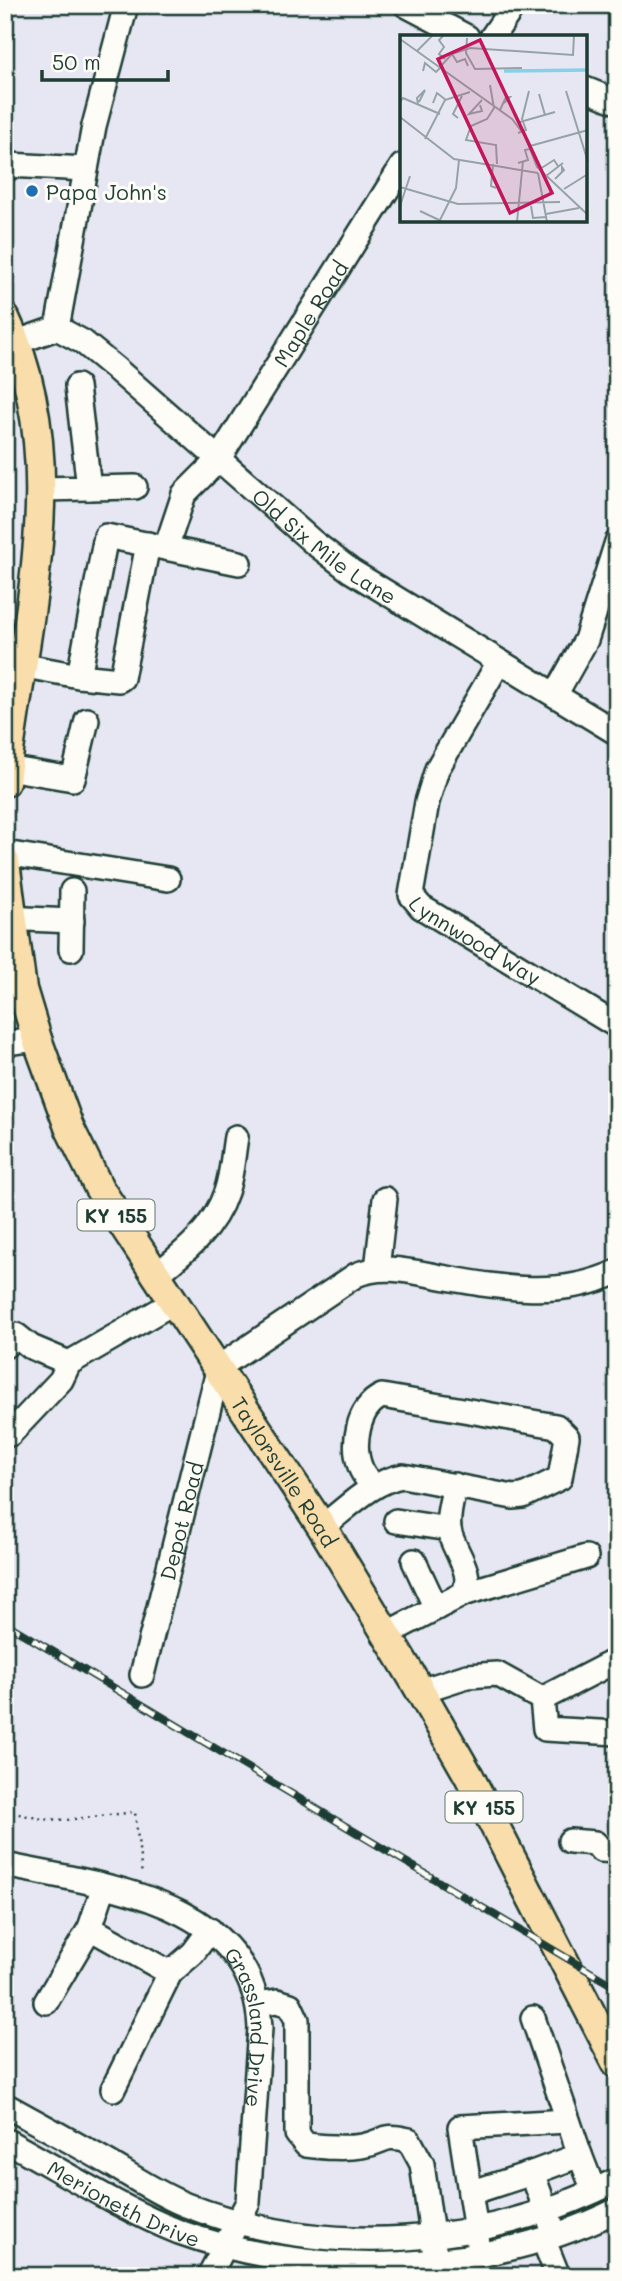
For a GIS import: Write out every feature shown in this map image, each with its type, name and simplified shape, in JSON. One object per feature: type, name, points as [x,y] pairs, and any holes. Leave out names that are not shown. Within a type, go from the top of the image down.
[{"type":"main road","points":[[6,775],[10,697],[20,664],[34,575],[41,489],[34,409],[13,348]]},
{"type":"main road","name":"Taylorsville Road","points":[[5,862],[8,918],[22,989],[69,1127],[93,1176],[322,1527],[420,1691],[469,1776],[617,2064]]},
{"type":"street","points":[[13,348],[57,328],[94,126],[126,5]]},
{"type":"street","points":[[406,5],[463,35]]},
{"type":"street","points":[[493,35],[514,5]]},
{"type":"street","points":[[587,90],[617,102]]},
{"type":"street","points":[[5,171],[9,165],[86,169]]},
{"type":"street","name":"Maple Road","points":[[79,676],[119,680],[122,678],[157,546],[184,494],[218,460],[400,168]]},
{"type":"street","name":"Old Six Mile Lane","points":[[57,328],[83,342],[116,369],[218,460],[351,571],[617,733]]},
{"type":"street","points":[[78,386],[89,488]]},
{"type":"street","points":[[41,489],[135,487]]},
{"type":"street","points":[[20,664],[79,676],[104,538],[239,563]]},
{"type":"street","points":[[555,695],[586,640],[617,542]]},
{"type":"street","name":"Lynnwood Way","points":[[499,662],[437,769],[427,802],[411,895],[421,907],[617,1026]]},
{"type":"street","points":[[6,775],[73,779],[87,720]]},
{"type":"street","points":[[5,853],[168,879]]},
{"type":"street","points":[[71,949],[72,891]]},
{"type":"street","points":[[8,918],[72,921]]},
{"type":"street","points":[[5,1043],[37,1039]]},
{"type":"street","points":[[156,1275],[197,1242],[211,1220],[226,1192],[236,1137]]},
{"type":"street","points":[[377,1269],[385,1199]]},
{"type":"street","points":[[219,1367],[356,1275],[377,1269],[399,1269],[510,1289],[532,1290],[576,1286],[617,1272]]},
{"type":"street","points":[[5,1435],[10,1434],[61,1380],[69,1363],[174,1302]]},
{"type":"street","points":[[5,1346],[16,1335],[31,1347],[69,1363]]},
{"type":"street","name":"Depot Road","points":[[142,1675],[219,1367]]},
{"type":"street","points":[[322,1527],[373,1488],[388,1479],[403,1476],[523,1496],[560,1478],[567,1437],[556,1426],[382,1396],[365,1408],[360,1420],[361,1469],[373,1488]]},
{"type":"street","points":[[454,1485],[449,1529],[468,1578],[463,1594]]},
{"type":"street","points":[[396,1521],[449,1529]]},
{"type":"street","points":[[386,1634],[463,1594],[586,1557]]},
{"type":"street","points":[[414,1561],[436,1608]]},
{"type":"street","points":[[542,1699],[617,1660]]},
{"type":"street","points":[[420,1691],[467,1676],[497,1674],[542,1699]]},
{"type":"street","points":[[542,1699],[545,1729],[617,1733]]},
{"type":"street","points":[[570,1841],[595,1843],[601,1850],[617,1851]]},
{"type":"street","name":"Grassland Drive","points":[[5,1865],[104,1886],[188,1915],[210,1930],[244,1966],[258,2004],[258,2069],[248,2202],[209,2276]]},
{"type":"street","points":[[46,2002],[90,1928],[104,1886]]},
{"type":"street","points":[[90,1928],[170,1973]]},
{"type":"street","points":[[113,2089],[170,1973],[193,1953],[210,1930]]},
{"type":"street","points":[[258,2004],[277,2001],[290,2005],[297,2020],[297,2134],[306,2145],[339,2148],[364,2146],[388,2135],[409,2140],[422,2164],[435,2263]]},
{"type":"street","points":[[533,2018],[594,2191]]},
{"type":"street","points":[[5,2138],[12,2109],[183,2204],[237,2222],[337,2238],[432,2236],[475,2230],[546,2211],[617,2180]]},
{"type":"street","points":[[467,2263],[475,2230],[460,2127],[568,2121]]},
{"type":"street","name":"Merioneth Drive","points":[[5,2138],[178,2232],[224,2248],[299,2262],[373,2269],[467,2263],[550,2239],[617,2210]]},
{"type":"street","points":[[470,2193],[532,2174],[580,2155]]},
{"type":"street","points":[[532,2174],[546,2211],[558,2276]]},
{"type":"path","points":[[5,1811],[42,1819],[66,1820],[130,1811],[138,1815],[142,1879],[140,1897]]},
{"type":"railway","points":[[5,1623],[617,1988]]},
{"type":"place","name":"Papa John's","points":[[32,191]]}]
